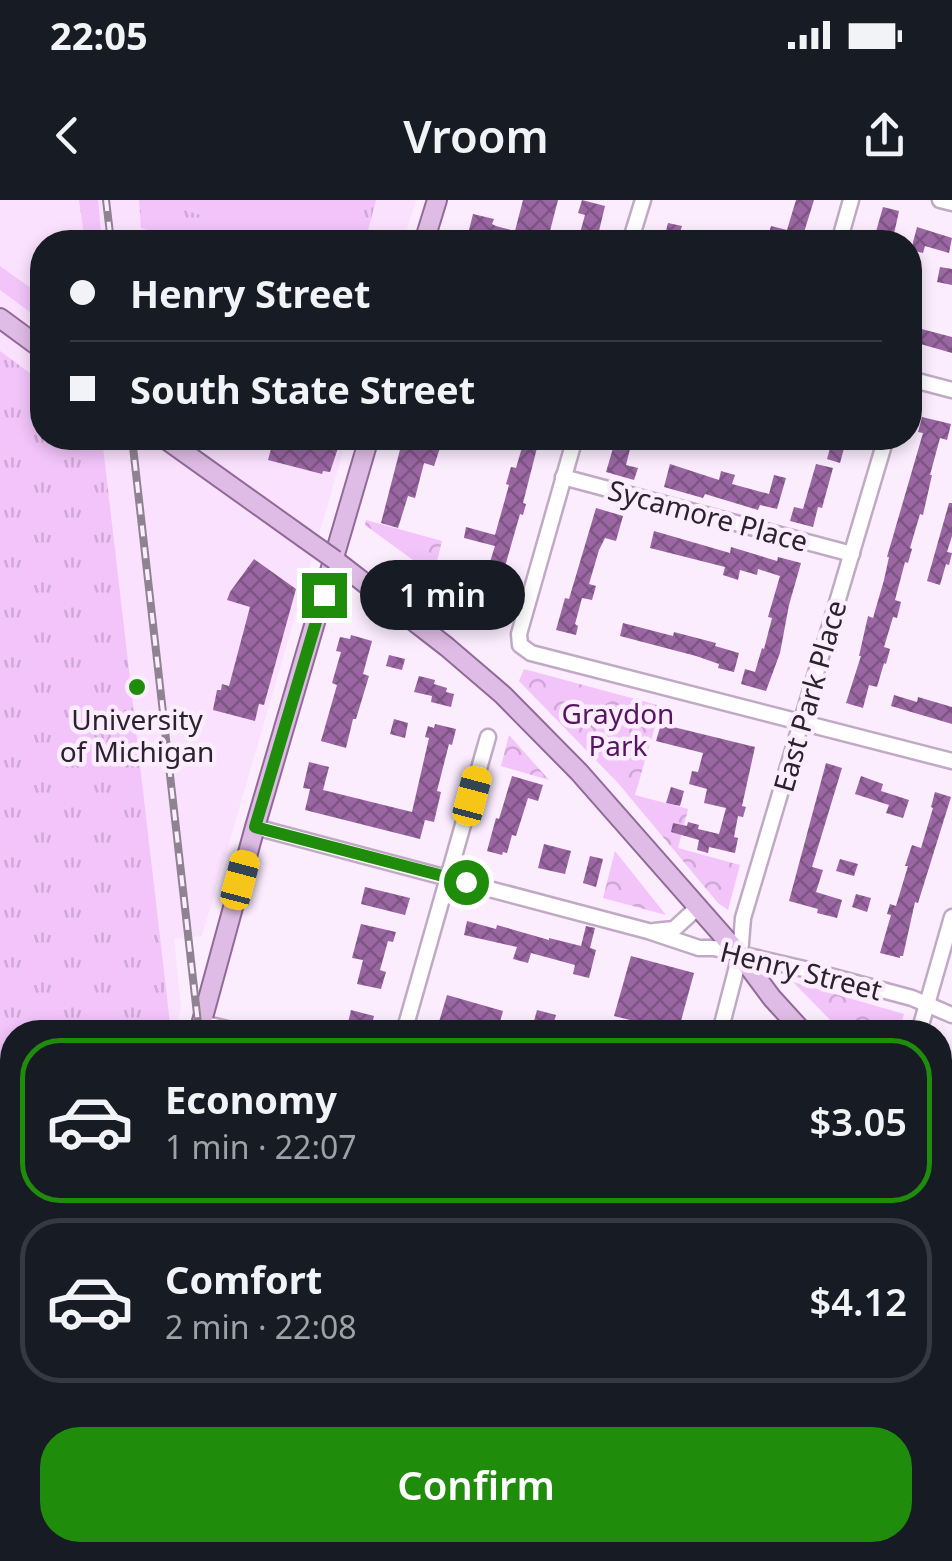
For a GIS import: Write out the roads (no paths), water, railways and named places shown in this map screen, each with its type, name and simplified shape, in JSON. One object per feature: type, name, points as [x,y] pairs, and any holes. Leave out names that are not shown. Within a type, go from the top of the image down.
[{"type":"main road","points":[[427,230],[436,200]]},
{"type":"main road","points":[[0,318],[30,340]]},
{"type":"main road","points":[[181,450],[364,582],[504,695],[579,772],[792,1020]]},
{"type":"main road","points":[[203,1020],[365,450]]},
{"type":"street","points":[[634,230],[643,200]]},
{"type":"street","points":[[842,230],[850,200]]},
{"type":"street","points":[[940,200],[952,203]]},
{"type":"street","points":[[922,382],[952,390]]},
{"type":"street","points":[[571,450],[519,634],[520,646],[531,654],[952,762]]},
{"type":"street","name":"East Park Place","points":[[723,1020],[740,955],[742,925],[882,450]]},
{"type":"street","name":"Sycamore Place","points":[[563,477],[852,554]]},
{"type":"street","points":[[408,1020],[488,737]]},
{"type":"street","name":"Henry Street","points":[[255,827],[699,948],[800,968],[912,998],[952,1015]]},
{"type":"street","name":"Henry Street","points":[[648,931],[674,929],[697,908]]},
{"type":"street","points":[[922,1020],[952,917]]},
{"type":"railway","points":[[106,200],[110,230]]},
{"type":"railway","points":[[133,450],[198,1020]]},
{"type":"place","name":"University of Michigan","points":[[137,687]]},
{"type":"park label","name":"Graydon Park","points":[[618,730]]}]
